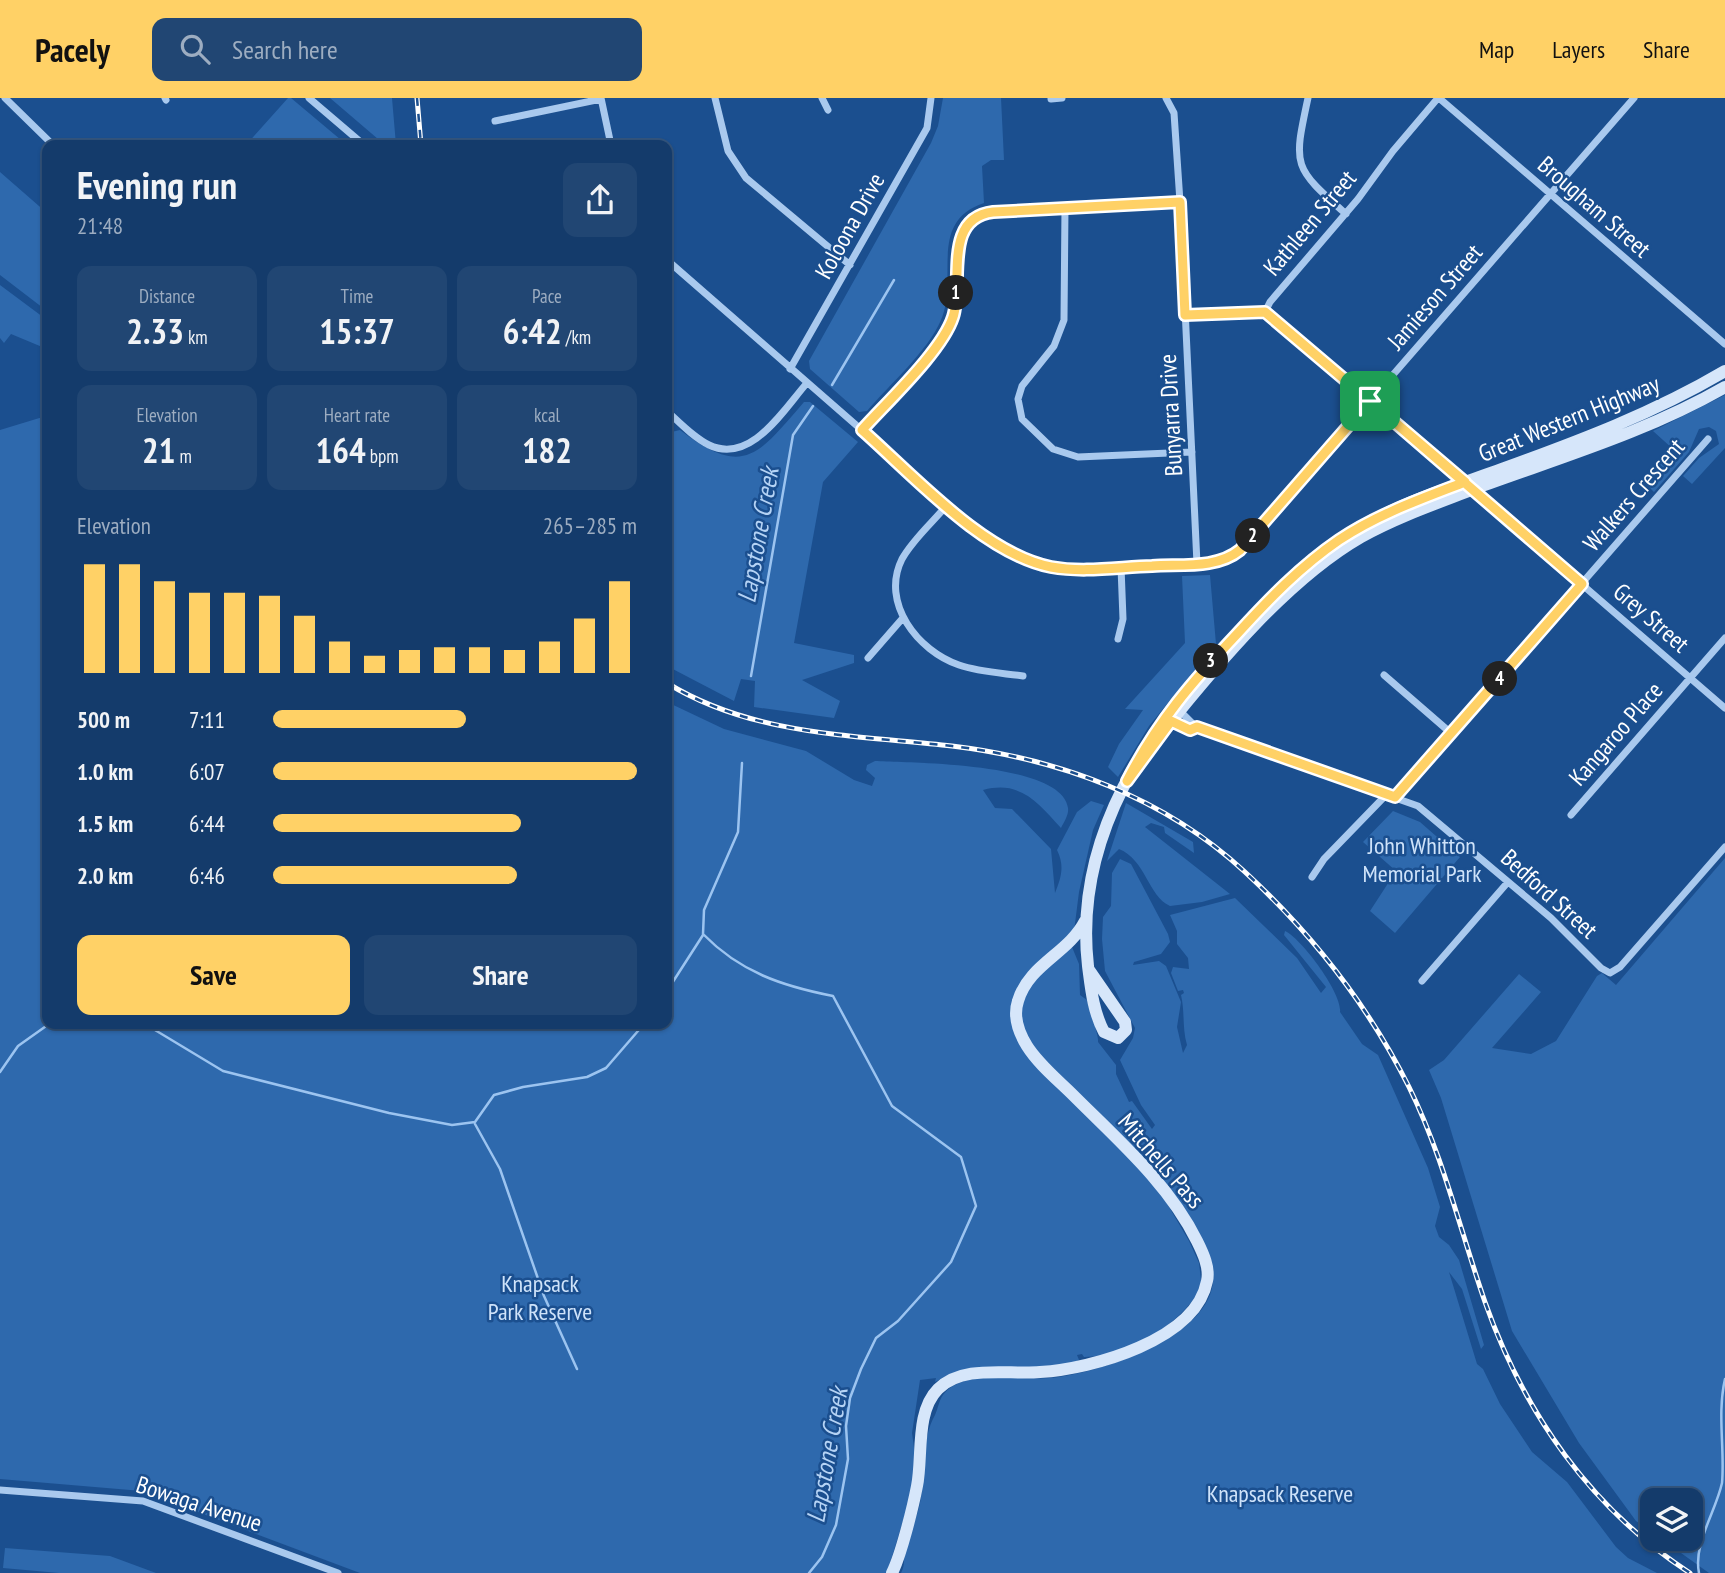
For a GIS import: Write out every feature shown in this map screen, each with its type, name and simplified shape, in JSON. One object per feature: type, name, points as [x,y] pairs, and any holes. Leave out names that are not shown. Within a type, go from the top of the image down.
[{"type":"main road","name":"Great Western Highway","points":[[1167,719],[1180,711],[1277,604],[1329,558],[1396,519],[1469,486],[1607,431],[1686,394],[1725,371]]},
{"type":"main road","name":"Great Western Highway","points":[[1089,970],[1125,1022],[1125,1030],[1118,1038],[1106,1035],[1092,999],[1089,970],[1087,918],[1095,863],[1114,808],[1127,781],[1167,719],[1270,598],[1321,553],[1381,516],[1639,428],[1725,387]]},
{"type":"main road","name":"Mitchells Pass","points":[[892,1573],[916,1488],[926,1411],[939,1388],[951,1380],[974,1374],[1044,1372],[1135,1349],[1160,1338],[1185,1320],[1197,1307],[1207,1283],[1207,1267],[1202,1251],[1187,1221],[1168,1194],[1038,1060],[1020,1032],[1016,1008],[1027,981],[1042,964],[1077,935],[1087,918]]},
{"type":"street","points":[[5,98],[48,140]]},
{"type":"street","points":[[309,98],[358,140]]},
{"type":"street","points":[[715,98],[728,151],[746,178],[850,265]]},
{"type":"street","points":[[822,98],[828,110]]},
{"type":"street","name":"Koloona Drive","points":[[790,369],[927,128],[931,98]]},
{"type":"street","points":[[1051,99],[1062,98]]},
{"type":"street","name":"Bunyarra Drive","points":[[1167,98],[1174,113],[1180,202],[1197,564]]},
{"type":"street","points":[[1308,98],[1298,144],[1300,165],[1309,180],[1346,214]]},
{"type":"street","name":"Kathleen Street","points":[[1185,315],[1265,312],[1270,302],[1346,214],[1438,98]]},
{"type":"street","name":"Brougham Street","points":[[1438,98],[1725,344]]},
{"type":"street","name":"Jamieson Street","points":[[1197,564],[1221,561],[1240,550],[1634,98]]},
{"type":"street","points":[[495,121],[601,99],[610,140]]},
{"type":"street","points":[[862,430],[947,329],[955,308],[959,243],[967,226],[987,213],[1180,202]]},
{"type":"street","points":[[1065,208],[1064,320],[1054,346],[1022,386],[1018,399],[1022,419],[1053,449],[1078,457],[1192,452]]},
{"type":"street","points":[[672,264],[992,542],[1028,561],[1064,569],[1197,564]]},
{"type":"street","name":"Grey Street","points":[[1265,312],[1725,708]]},
{"type":"street","points":[[672,415],[709,445],[734,448],[760,436],[807,383]]},
{"type":"street","name":"Walkers Crescent","points":[[1312,877],[1324,859],[1452,734],[1708,439]]},
{"type":"street","points":[[947,505],[906,552],[899,568],[896,588],[902,619],[931,648],[952,662],[1023,676]]},
{"type":"street","points":[[1118,639],[1123,619],[1121,567]]},
{"type":"street","points":[[868,658],[902,619]]},
{"type":"street","name":"Kangaroo Place","points":[[1571,815],[1725,638]]},
{"type":"street","points":[[1384,675],[1452,734]]},
{"type":"street","points":[[1180,711],[1197,727],[1391,796]]},
{"type":"street","points":[[1167,719],[1190,730],[1197,727]]},
{"type":"street","name":"Bedford Street","points":[[1391,796],[1423,810],[1610,973],[1617,970],[1725,847]]},
{"type":"street","points":[[1422,981],[1508,882]]},
{"type":"street","name":"Bowaga Avenue","points":[[0,1490],[143,1500],[338,1573]]},
{"type":"green space","points":[[288,98],[291,98],[341,140],[250,140]]},
{"type":"green space","points":[[330,98],[392,98],[396,140],[379,140]]},
{"type":"green space","points":[[943,98],[1001,98],[1004,160],[991,160],[982,166],[984,203],[967,212],[956,224],[950,238],[946,304],[935,332],[918,356],[867,411],[859,412],[810,369],[809,361],[931,143],[938,126]]},
{"type":"green space","points":[[0,172],[42,209],[42,307],[0,275]]},
{"type":"green space","points":[[0,285],[42,316],[42,347],[11,334],[4,343],[0,338]]},
{"type":"green space","points":[[1725,395],[1725,448],[1692,484],[1683,476],[1699,458],[1719,444],[1716,431],[1709,427],[1699,429],[1689,452],[1654,492],[1645,483],[1673,449],[1653,431]]},
{"type":"green space","points":[[804,402],[810,402],[858,442],[823,482],[794,643],[854,655],[854,663],[802,680],[840,701],[834,718],[754,707],[755,681],[741,679],[734,701],[672,669],[672,432],[680,430],[720,454],[735,457],[749,454],[774,436]]},
{"type":"green space","name":"Knapsack Park Reserve","points":[[42,417],[42,1029],[672,1029],[672,704],[724,729],[806,751],[854,780],[872,786],[875,778],[866,770],[867,765],[875,761],[950,765],[1014,773],[1040,782],[1059,793],[1068,808],[1061,828],[1036,802],[1018,791],[1008,788],[983,790],[995,808],[1012,809],[1051,849],[1055,893],[1061,872],[1057,850],[1077,812],[1091,801],[1104,805],[1093,830],[1079,892],[1072,947],[1079,964],[1080,995],[1087,1000],[1098,1042],[1116,1065],[1116,1074],[1129,1102],[1132,1101],[1152,1129],[1155,1125],[1141,1105],[1120,1060],[1133,1038],[1135,1028],[1105,971],[1103,917],[1111,906],[1112,873],[1120,859],[1131,864],[1168,934],[1170,942],[1161,954],[1134,962],[1133,965],[1159,961],[1166,966],[1181,1002],[1177,1027],[1183,1053],[1187,1045],[1181,995],[1184,993],[1183,990],[1178,991],[1171,973],[1173,967],[1189,969],[1188,958],[1177,944],[1177,931],[1170,915],[1235,898],[1297,958],[1321,993],[1326,987],[1284,935],[1285,931],[1301,944],[1320,967],[1335,993],[1340,1012],[1362,1044],[1378,1055],[1428,1168],[1440,1207],[1435,1226],[1439,1237],[1449,1245],[1459,1260],[1484,1345],[1481,1349],[1462,1289],[1449,1272],[1477,1364],[1483,1369],[1500,1404],[1532,1452],[1567,1482],[1616,1547],[1628,1558],[1657,1573],[901,1573],[905,1548],[920,1503],[928,1434],[942,1397],[952,1387],[964,1381],[978,1379],[1050,1378],[1098,1368],[1156,1345],[1182,1329],[1201,1310],[1212,1289],[1211,1265],[1162,1195],[1199,1263],[1202,1288],[1192,1302],[1166,1326],[1135,1345],[1119,1351],[1084,1357],[1082,1354],[1077,1355],[1079,1360],[1067,1365],[946,1376],[935,1382],[936,1378],[920,1380],[912,1433],[915,1455],[911,1495],[887,1573],[360,1573],[142,1491],[0,1479],[0,430]]},
{"type":"green space","points":[[1210,575],[1216,644],[1149,726],[1118,777],[1108,767],[1119,744],[1143,710],[1125,709],[1185,643],[1182,576]]},
{"type":"green space","points":[[1126,803],[1193,842],[1194,853],[1165,833],[1164,827],[1151,823],[1145,827],[1230,894],[1202,902],[1170,906],[1157,894],[1128,854],[1119,849],[1107,861]]},
{"type":"green space","name":"John Whitton Memorial Park","points":[[1393,811],[1420,822],[1460,857],[1395,933],[1370,911],[1396,871],[1363,842]]},
{"type":"green space","points":[[1725,858],[1725,1573],[1709,1573],[1678,1551],[1703,1551],[1703,1488],[1640,1488],[1640,1524],[1636,1521],[1579,1443],[1512,1331],[1441,1098],[1429,1070],[1444,1060],[1519,974],[1541,992],[1492,1048],[1531,1054],[1556,1041],[1597,976],[1602,973],[1616,985]]},
{"type":"green space","points":[[5,1548],[110,1556],[156,1573],[59,1573],[3,1568]]},
{"type":"waterway","name":"Lapstone Creek","points":[[832,385],[894,280]]},
{"type":"waterway","name":"Lapstone Creek","points":[[751,676],[793,435],[813,406]]},
{"type":"waterway","name":"Lapstone Creek","points":[[742,763],[738,832],[704,910],[703,934],[732,958],[763,976],[833,996],[892,1106],[961,1157],[976,1206],[951,1262],[898,1321],[876,1338],[861,1369],[850,1398],[846,1426],[848,1459],[836,1525],[822,1557],[809,1573]]},
{"type":"waterway","points":[[672,983],[703,935]]},
{"type":"waterway","points":[[0,1072],[18,1046],[42,1029]]},
{"type":"waterway","points":[[153,1029],[223,1071],[389,1113],[452,1125],[475,1122],[494,1095],[523,1087],[587,1077],[606,1068],[640,1029]]},
{"type":"waterway","points":[[475,1124],[500,1169],[544,1296],[577,1369]]},
{"type":"waterway","points":[[1699,1573],[1702,1539],[1722,1483],[1722,1405],[1725,1379]]},
{"type":"railway","points":[[417,98],[421,140]]},
{"type":"railway","points":[[672,686],[734,714],[769,723],[842,735],[992,752],[1070,772],[1108,786],[1180,822],[1245,872],[1293,920],[1337,972],[1393,1057],[1432,1140],[1501,1343],[1541,1420],[1565,1455],[1622,1519],[1654,1548],[1690,1573]]},
{"type":"route","points":[[1370,401],[1265,312],[1185,315],[1180,202],[993,212],[976,217],[961,237],[955,308],[943,336],[862,430],[982,535],[1019,557],[1064,569],[1197,564],[1221,561],[1240,550],[1370,401],[1465,482],[1381,516],[1341,539],[1297,572],[1179,697],[1157,726],[1127,781],[1171,721],[1190,730],[1197,727],[1395,797],[1582,584],[1474,489],[1370,401]]},
{"type":"park label","name":"Knapsack Reserve","points":[[1280,1494]]}]
